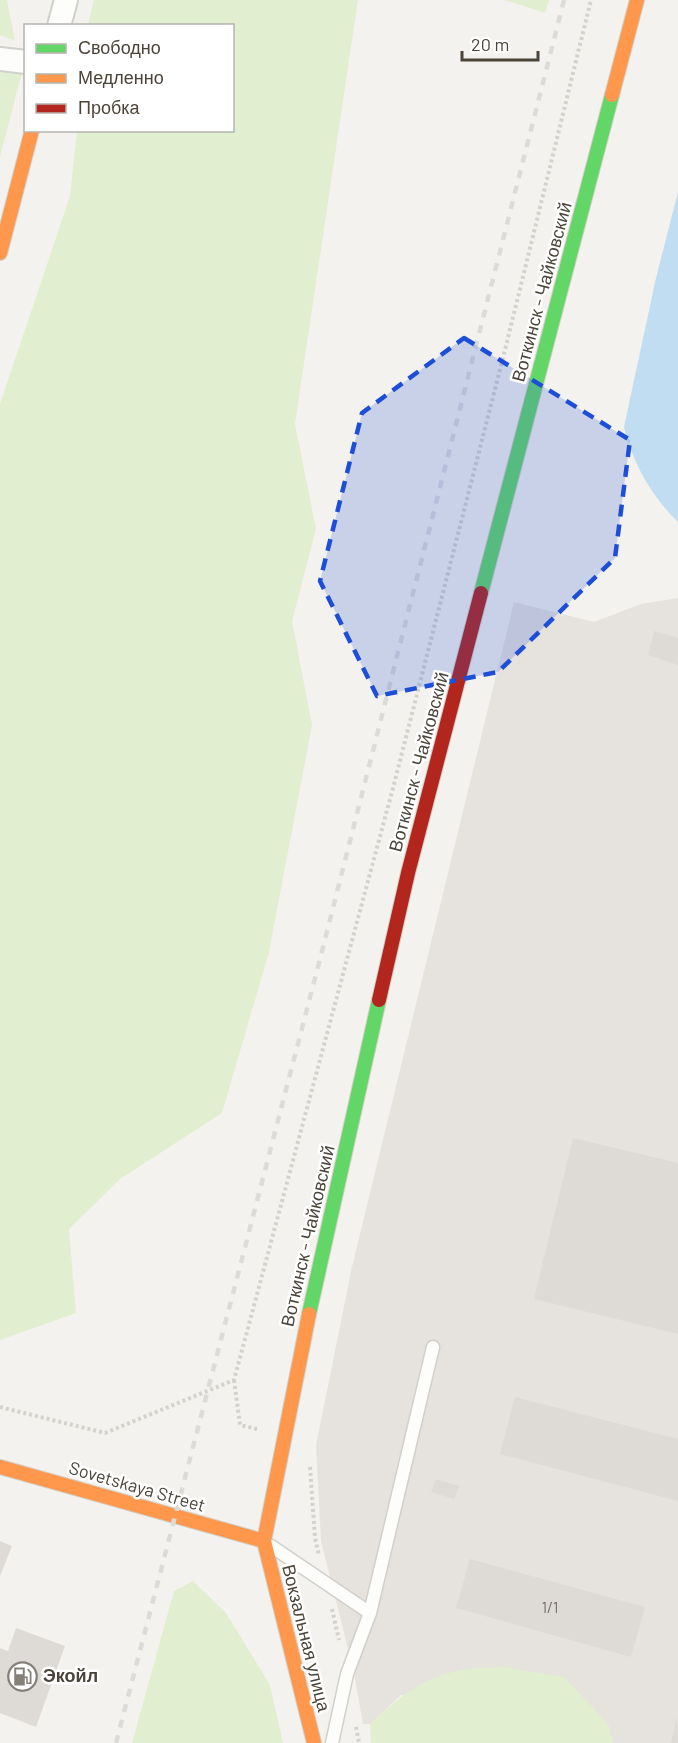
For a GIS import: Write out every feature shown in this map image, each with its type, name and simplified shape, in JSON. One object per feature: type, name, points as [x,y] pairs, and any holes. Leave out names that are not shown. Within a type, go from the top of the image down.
[{"type":"main road","name":"Воткинск - Чайковский","points":[[264,1541],[308,1316],[408,873],[637,0]]},
{"type":"main road","points":[[0,253],[31,132]]},
{"type":"main road","name":"Sovetskaya Street","points":[[0,1467],[264,1541]]},
{"type":"main road","name":"Вокзальная улица","points":[[264,1541],[314,1743]]},
{"type":"street","points":[[60,24],[66,0]]},
{"type":"street","points":[[0,59],[24,62]]},
{"type":"lane","points":[[332,1743],[347,1674],[370,1613],[433,1347]]},
{"type":"lane","points":[[264,1541],[370,1613]]},
{"type":"path","points":[[347,1674],[315,1538],[308,1445],[240,1425],[234,1380],[393,788],[503,358],[591,0]]},
{"type":"path","points":[[0,1407],[105,1433],[234,1380]]},
{"type":"path","points":[[355,1720],[359,1743]]},
{"type":"highlighted area","points":[[464,338],[630,440],[615,558],[498,672],[377,696],[320,581],[362,413]]},
{"type":"shaded area","points":[[678,598],[678,1743],[613,1743],[608,1724],[401,1695],[370,1724],[363,1724],[354,1673],[321,1541],[316,1445],[352,1267],[514,602],[594,622],[641,604]]},
{"type":"green space","points":[[0,0],[7,0],[15,41],[0,35]]},
{"type":"green space","points":[[94,0],[358,0],[295,424],[316,529],[292,621],[312,725],[269,952],[222,1113],[120,1179],[69,1229],[76,1313],[0,1340],[0,404],[70,196],[77,132],[234,132],[234,24],[88,24]]},
{"type":"green space","points":[[505,0],[549,0],[545,13]]},
{"type":"green space","points":[[0,71],[22,72],[0,157]]},
{"type":"green space","points":[[193,1581],[226,1613],[270,1685],[283,1743],[132,1743],[174,1591]]},
{"type":"green space","points":[[504,1667],[564,1677],[608,1724],[613,1743],[371,1743],[370,1724],[410,1691],[444,1674],[474,1668]]},
{"type":"water","points":[[678,192],[678,522],[660,502],[644,478],[632,453],[624,427],[656,278]]},
{"type":"building","points":[[654,631],[678,638],[678,665],[648,655]]},
{"type":"building","points":[[573,1138],[678,1163],[678,1334],[534,1299]]},
{"type":"building","points":[[515,1397],[678,1439],[678,1501],[500,1454]]},
{"type":"building","points":[[436,1479],[459,1486],[454,1499],[431,1492]]},
{"type":"building","points":[[0,1541],[12,1546],[0,1576]]},
{"type":"building","points":[[470,1559],[645,1607],[631,1657],[456,1608]]},
{"type":"building","points":[[16,1628],[65,1646],[36,1727],[0,1713],[0,1648],[8,1651]]},
{"type":"building","points":[[677,1717],[678,1743],[671,1743]]},
{"type":"railway","points":[[116,1743],[320,959],[564,0]]},
{"type":"traffic: fast","points":[[481,593],[612,95]]},
{"type":"traffic: fast","points":[[309,1314],[379,1000]]},
{"type":"traffic: slow","points":[[612,95],[637,0]]},
{"type":"traffic: slow","points":[[0,253],[31,132]]},
{"type":"traffic: slow","points":[[309,1314],[264,1541],[314,1743]]},
{"type":"traffic: slow","points":[[0,1467],[264,1541]]},
{"type":"traffic: jam","points":[[379,1000],[408,873],[481,593]]},
{"type":"place","name":"Экойл","points":[[22,1676]]}]
